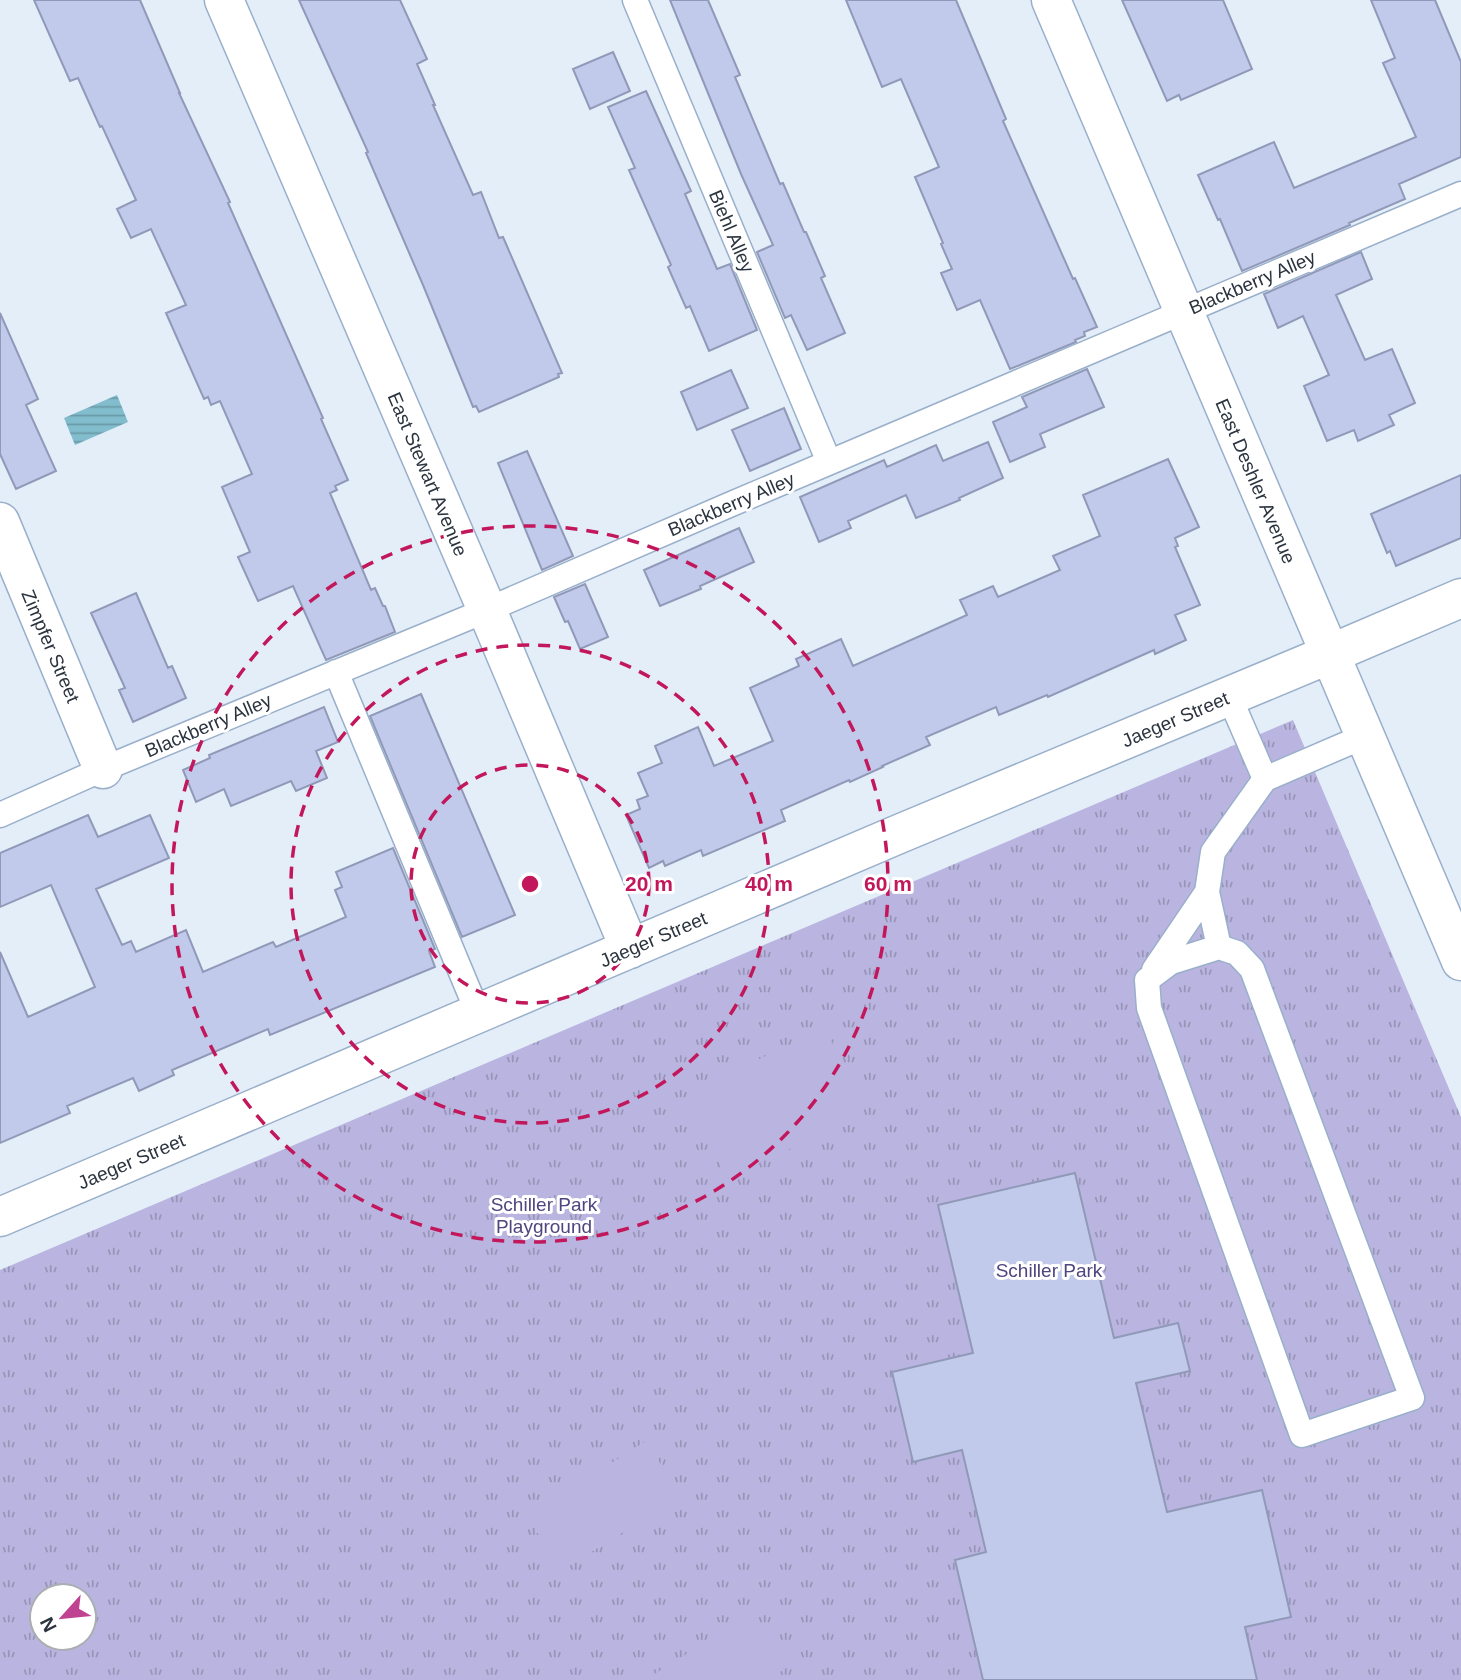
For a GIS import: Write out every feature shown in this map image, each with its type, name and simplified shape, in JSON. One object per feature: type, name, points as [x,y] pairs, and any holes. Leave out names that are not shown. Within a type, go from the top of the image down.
[{"type":"street","name":"East Stewart Avenue","points":[[224,0],[630,949]]},
{"type":"street","name":"East Deshler Avenue","points":[[1051,0],[1461,961]]},
{"type":"street","name":"Zimpfer Street","points":[[0,522],[103,769]]},
{"type":"street","name":"Jaeger Street","points":[[0,1217],[1461,598]]},
{"type":"lane","name":"Biehl Alley","points":[[635,0],[829,462]]},
{"type":"lane","name":"Blackberry Alley","points":[[0,815],[1461,194]]},
{"type":"lane","points":[[336,672],[478,1013]]},
{"type":"lane","points":[[1229,696],[1265,779]]},
{"type":"lane","points":[[1219,947],[1207,892],[1213,852],[1265,779],[1365,736]]},
{"type":"lane","points":[[1147,980],[1171,962],[1219,947],[1237,953],[1252,968],[1412,1398],[1302,1435],[1149,1008],[1147,980],[1207,892]]},
{"type":"green space","name":"Schiller Park","points":[[1293,720],[1461,1117],[1461,1680],[0,1680],[0,1270]]},
{"type":"green space","points":[[825,1028],[865,1114],[727,1178],[687,1093]]},
{"type":"green space","points":[[646,1441],[681,1496],[561,1571],[527,1516]]},
{"type":"green space","points":[[753,1612],[788,1667],[767,1680],[645,1680]]},
{"type":"water","points":[[117,395],[128,422],[75,445],[64,418]]},
{"type":"building","points":[[34,0],[140,0],[323,418],[321,419],[348,480],[335,486],[337,490],[330,493],[371,590],[375,588],[395,632],[326,660],[293,586],[258,601],[238,557],[250,552],[222,487],[252,474],[220,401],[211,405],[208,397],[204,399],[166,313],[186,305],[151,229],[131,238],[117,209],[136,200],[78,78],[70,81]]},
{"type":"building","points":[[299,0],[400,0],[427,59],[417,64],[433,105],[473,195],[481,192],[499,238],[503,237],[562,373],[558,374],[559,377],[479,412],[476,406],[473,407],[366,153],[368,152]]},
{"type":"building","points":[[670,0],[708,0],[740,75],[735,77],[780,184],[783,183],[825,276],[821,278],[845,333],[807,350],[791,315],[785,318],[757,252],[773,245]]},
{"type":"building","points":[[846,0],[956,0],[1006,119],[1003,121],[1097,327],[1084,332],[1085,336],[1010,369],[980,300],[957,310],[941,273],[952,269],[915,177],[939,167],[901,79],[882,87]]},
{"type":"building","points":[[1122,0],[1223,0],[1252,69],[1181,100],[1179,95],[1167,101]]},
{"type":"building","points":[[1371,0],[1435,0],[1461,62],[1461,157],[1399,184],[1405,199],[1242,271],[1198,175],[1274,142],[1294,188],[1416,137],[1383,63],[1395,58]]},
{"type":"building","points":[[613,52],[630,91],[590,109],[573,69]]},
{"type":"building","points":[[646,91],[691,191],[685,194],[717,269],[730,264],[757,330],[709,351],[690,306],[686,308],[668,267],[671,265],[629,170],[635,168],[608,107]]},
{"type":"building","points":[[1361,252],[1372,279],[1336,295],[1365,360],[1392,349],[1415,403],[1389,415],[1394,425],[1358,441],[1354,430],[1327,441],[1304,386],[1329,375],[1303,316],[1278,328],[1264,294]]},
{"type":"building","points":[[0,313],[38,399],[26,405],[56,471],[16,489],[0,454]]},
{"type":"building","points":[[1087,369],[1104,407],[1040,434],[1045,447],[1010,462],[993,422],[1027,407],[1022,397]]},
{"type":"building","points":[[731,370],[748,408],[697,430],[681,392]]},
{"type":"building","points":[[784,408],[801,449],[750,471],[732,430]]},
{"type":"building","points":[[988,442],[1003,478],[916,518],[906,495],[848,521],[851,528],[819,542],[800,497],[884,460],[887,467],[936,445],[943,461]]},
{"type":"building","points":[[527,451],[573,556],[542,570],[498,463]]},
{"type":"building","points":[[1168,459],[1199,527],[1175,538],[1178,546],[1175,547],[1200,605],[1175,615],[1186,640],[1155,654],[1154,650],[1048,697],[1047,695],[999,715],[996,707],[926,737],[930,745],[781,810],[785,821],[703,856],[701,850],[665,866],[663,861],[649,868],[626,815],[640,809],[637,800],[648,796],[638,773],[662,763],[655,746],[698,727],[714,766],[773,741],[750,688],[799,666],[796,659],[841,639],[853,666],[967,615],[960,600],[993,586],[998,597],[1060,570],[1053,556],[1100,536],[1083,495]]},
{"type":"building","points":[[1461,475],[1461,538],[1396,566],[1390,551],[1387,553],[1371,514]]},
{"type":"building","points":[[739,528],[754,562],[660,606],[644,570]]},
{"type":"building","points":[[585,584],[608,637],[580,649],[554,597]]},
{"type":"building","points":[[136,593],[168,668],[172,666],[186,698],[133,722],[119,690],[125,688],[91,613]]},
{"type":"building","points":[[421,694],[515,915],[462,937],[370,716]]},
{"type":"building","points":[[324,707],[338,742],[316,751],[327,778],[296,791],[291,781],[231,806],[224,789],[196,802],[183,770],[210,758],[209,755]]},
{"type":"building","points":[[88,815],[98,837],[150,815],[169,858],[96,889],[122,945],[131,941],[136,952],[186,930],[203,972],[273,942],[276,947],[346,917],[335,890],[342,887],[336,872],[393,848],[435,949],[429,951],[435,967],[270,1035],[268,1029],[172,1070],[174,1075],[139,1091],[133,1078],[67,1106],[70,1113],[0,1143],[0,952],[28,1017],[95,987],[51,885],[0,907],[0,853]]},
{"type":"building","points":[[1075,1173],[1114,1338],[1178,1323],[1190,1371],[1136,1383],[1167,1512],[1262,1490],[1291,1617],[1245,1627],[1257,1680],[983,1680],[955,1560],[986,1552],[962,1450],[913,1462],[892,1372],[973,1353],[938,1205]]},
{"type":"park label","name":"Schiller Park Playground","points":[[544,1215]]}]
